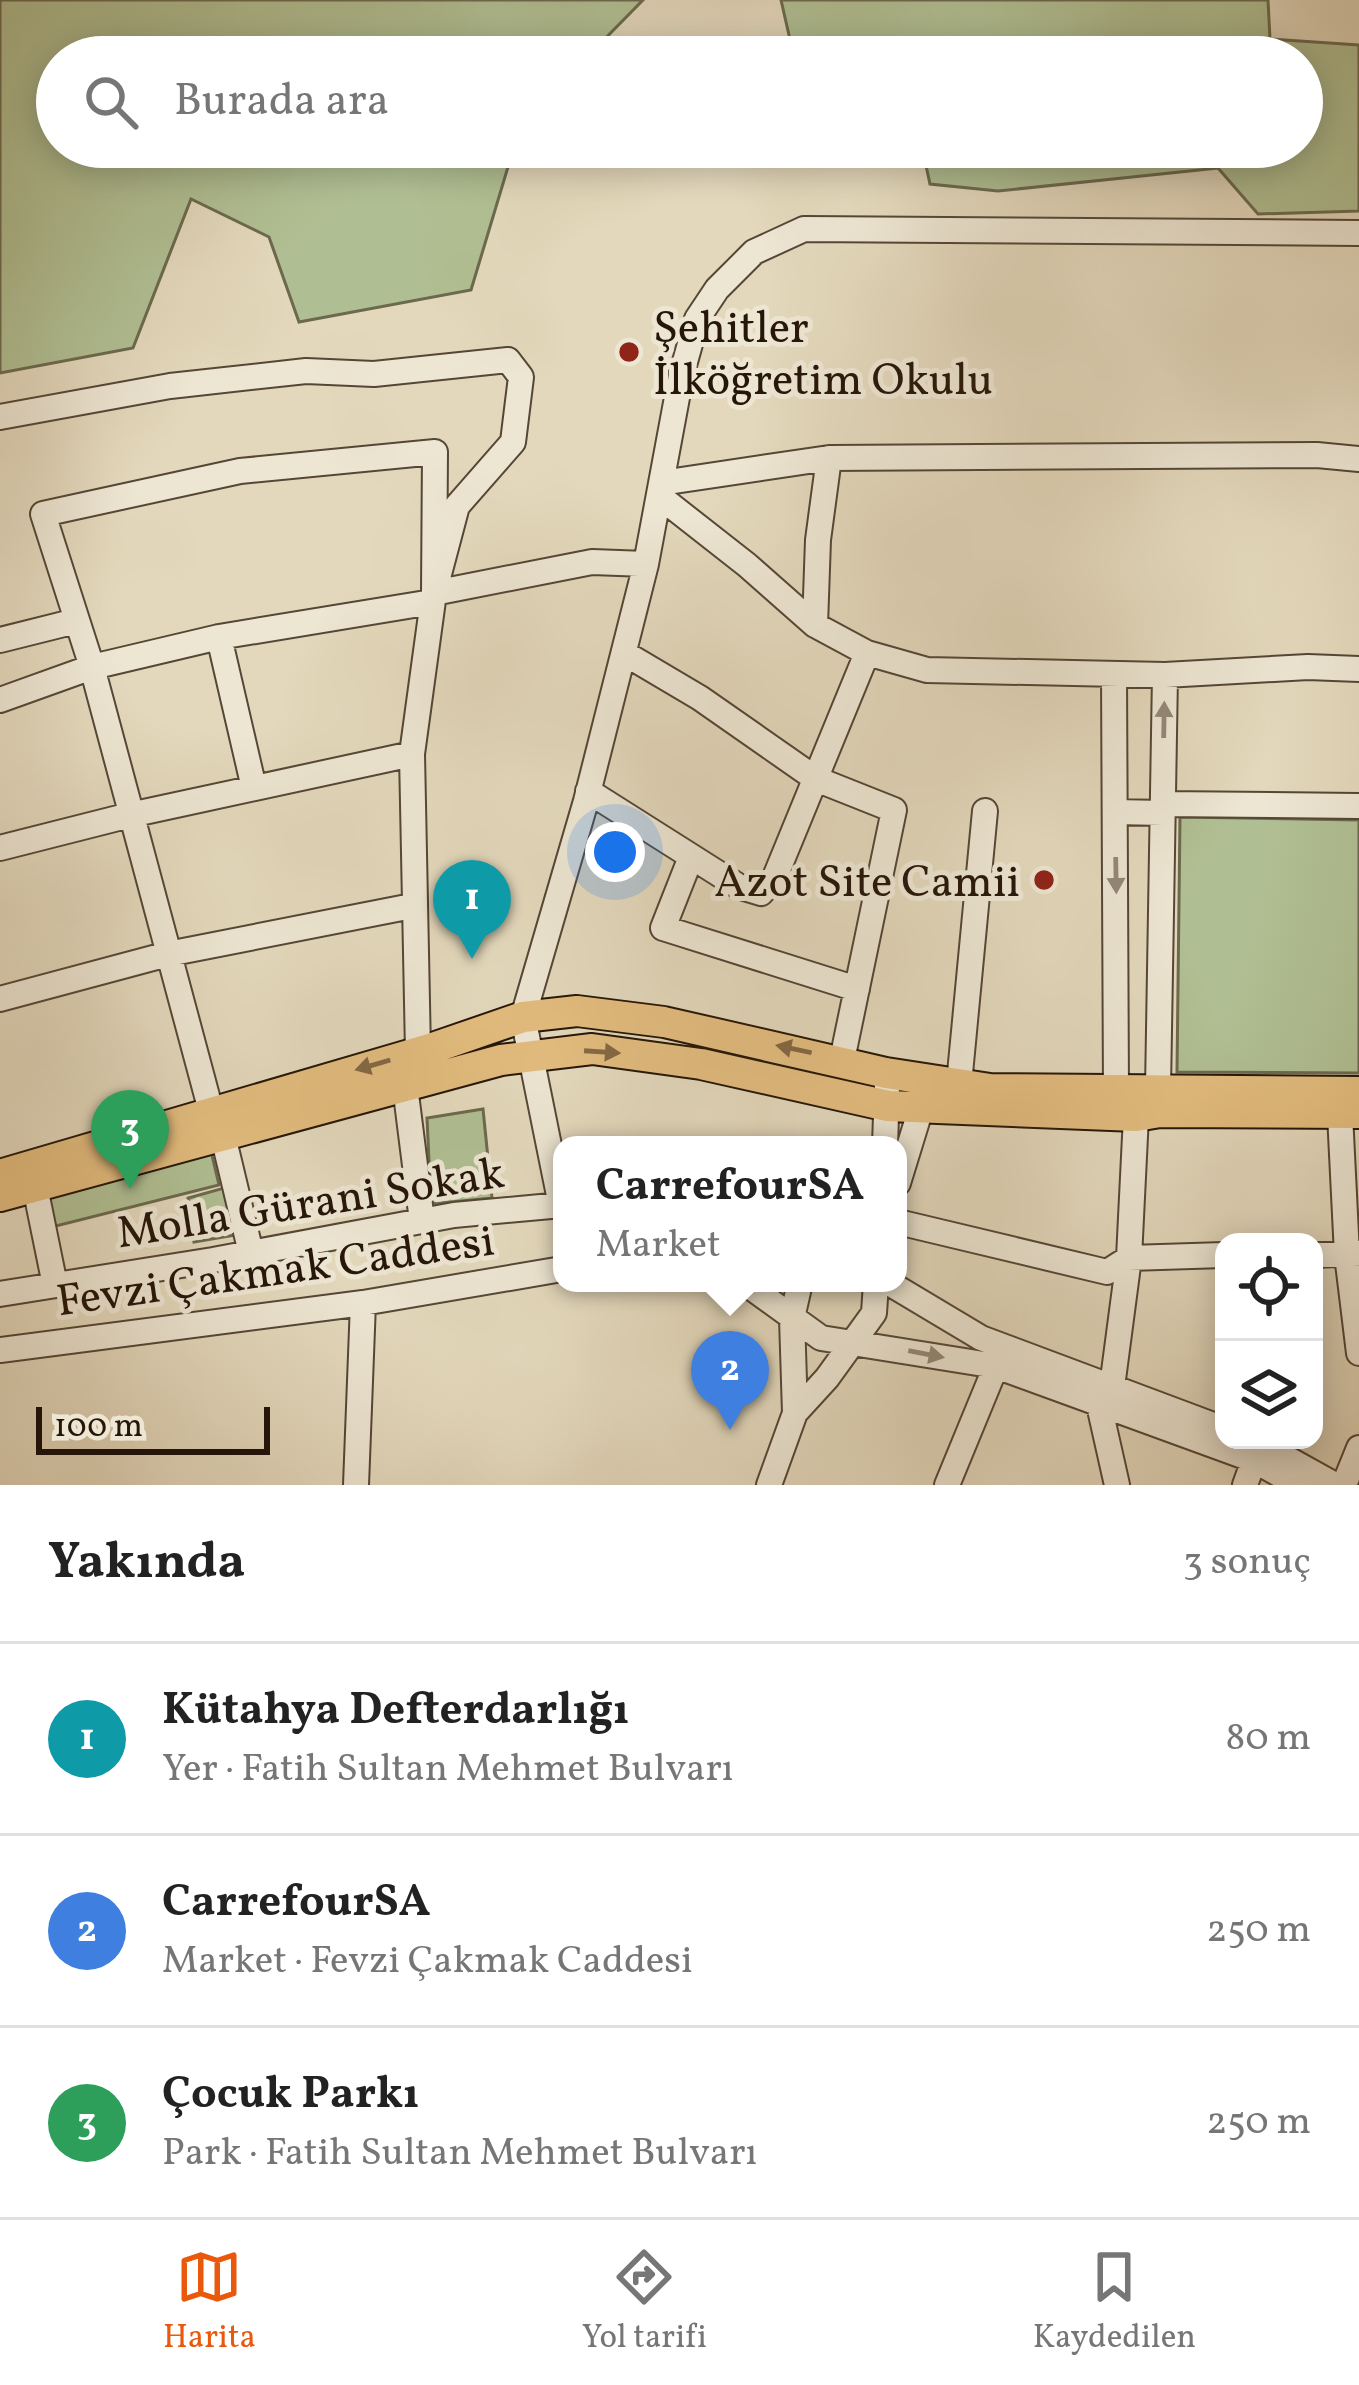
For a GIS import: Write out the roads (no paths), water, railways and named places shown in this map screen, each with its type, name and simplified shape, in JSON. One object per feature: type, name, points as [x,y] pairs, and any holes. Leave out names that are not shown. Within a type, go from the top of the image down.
[{"type":"main road","points":[[0,1196],[523,1017],[577,1012],[664,1022],[886,1073],[990,1089],[1353,1106]]},
{"type":"main road","points":[[0,1175],[217,1123],[405,1086],[501,1060],[592,1049],[700,1064],[888,1106],[1138,1093]]},
{"type":"street","points":[[553,1164],[523,1017],[646,564],[681,376],[698,320],[717,289],[754,252],[804,229],[1359,232]]},
{"type":"street","points":[[0,417],[215,381],[306,371],[374,374],[508,361],[521,377],[513,442],[457,506],[433,597]]},
{"type":"street","points":[[251,1253],[92,667],[43,514],[240,471],[435,452],[433,597],[412,754],[418,1052]]},
{"type":"street","points":[[660,489],[830,458],[1316,455],[1359,459]]},
{"type":"street","points":[[814,625],[818,540],[830,458]]},
{"type":"street","points":[[660,489],[814,625],[867,653],[927,670],[1165,675],[1359,668]]},
{"type":"street","points":[[0,700],[92,667],[219,637],[592,562],[646,564]]},
{"type":"street","points":[[0,640],[76,622]]},
{"type":"street","points":[[219,637],[254,788]]},
{"type":"street","points":[[623,653],[700,698],[816,779],[894,810],[842,1060]]},
{"type":"street","points":[[588,791],[738,886],[760,893],[775,877],[867,653]]},
{"type":"street","points":[[1114,674],[1117,958],[1138,1093]]},
{"type":"street","points":[[1117,1485],[1105,1396],[1129,1258],[1138,1093],[1161,959],[1165,675]]},
{"type":"street","points":[[0,848],[412,754]]},
{"type":"street","points":[[1115,812],[1359,806]]},
{"type":"street","points":[[959,1084],[986,811]]},
{"type":"street","points":[[691,857],[662,928],[857,989]]},
{"type":"street","points":[[0,999],[168,954],[412,906]]},
{"type":"street","points":[[1117,958],[1161,959]]},
{"type":"street","points":[[886,1073],[886,1136]]},
{"type":"street","points":[[405,1086],[422,1221]]},
{"type":"street","points":[[907,1154],[922,1105]]},
{"type":"street","points":[[1353,1106],[1359,1353]]},
{"type":"street","points":[[34,1187],[56,1285]]},
{"type":"street","name":"Molla Gürani Sokak","points":[[0,1294],[422,1221],[553,1206]]},
{"type":"street","points":[[907,1224],[1107,1272],[1129,1258],[1215,1255]]},
{"type":"street","points":[[1323,1255],[1353,1254]]},
{"type":"street","name":"Fevzi Çakmak Caddesi","points":[[0,1350],[363,1303],[553,1271]]},
{"type":"street","points":[[757,1292],[821,1338],[996,1366],[1215,1427]]},
{"type":"street","points":[[795,1413],[792,1318],[798,1292]]},
{"type":"street","points":[[769,1485],[795,1413],[856,1341],[874,1313],[875,1292]]},
{"type":"street","points":[[905,1292],[981,1338],[1298,1485]]},
{"type":"street","points":[[356,1485],[363,1303]]},
{"type":"street","points":[[947,1485],[996,1366]]},
{"type":"street","points":[[1251,1462],[1340,1485],[1359,1448]]},
{"type":"place","name":"Şehitler İlköğretim Okulu","points":[[629,352]]},
{"type":"place","name":"Azot Site Camii","points":[[1044,880]]},
{"type":"place","name":"Kütahya Defterdarlığı","points":[[472,959]]},
{"type":"place","name":"Çocuk Parkı","points":[[130,1189]]},
{"type":"place","name":"CarrefourSA","points":[[730,1430]]}]
